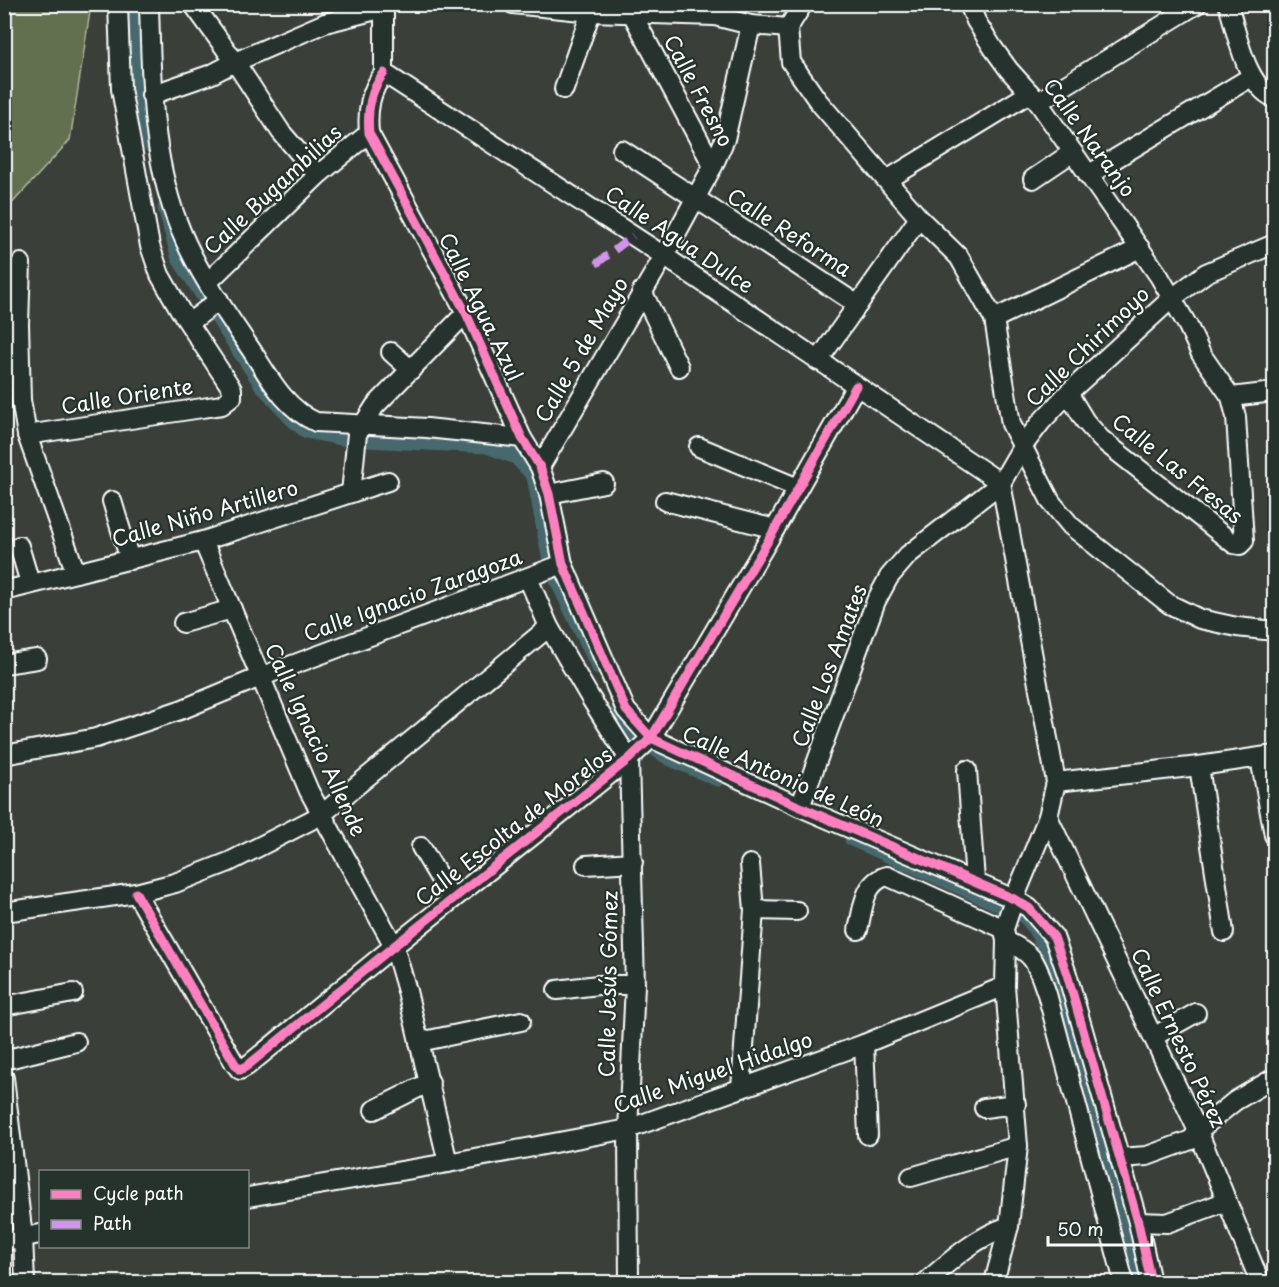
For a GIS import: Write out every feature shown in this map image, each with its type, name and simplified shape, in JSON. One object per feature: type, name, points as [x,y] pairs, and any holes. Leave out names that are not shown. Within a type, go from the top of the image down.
[{"type":"street","points":[[118,4],[121,89],[143,216],[160,275],[180,310],[205,311],[303,416],[316,422],[358,436],[427,428],[522,438]]},
{"type":"street","points":[[149,4],[151,95],[164,178],[177,221],[192,255],[208,282],[205,311]]},
{"type":"street","points":[[193,4],[281,132],[318,175]]},
{"type":"street","points":[[513,4],[591,12],[629,9],[719,10],[751,25],[788,28]]},
{"type":"street","points":[[803,4],[788,28],[791,62],[818,101],[919,218],[959,257],[994,319],[1011,424],[1051,502],[1071,526],[1169,604],[1200,619],[1237,627],[1275,630]]},
{"type":"street","name":"Calle Naranjo","points":[[969,4],[976,21],[993,48],[1034,98],[1159,276],[1188,326],[1201,354],[1231,398]]},
{"type":"street","points":[[887,180],[1197,4]]},
{"type":"street","points":[[1228,4],[1251,76],[1267,95],[1275,99]]},
{"type":"street","points":[[151,95],[212,74],[325,23],[385,6],[384,73]]},
{"type":"street","name":"Calle Fresno","points":[[629,9],[713,166]]},
{"type":"street","points":[[564,89],[591,12]]},
{"type":"street","name":"Calle 5 de Mayo","points":[[540,467],[664,256],[713,166],[725,139],[751,25]]},
{"type":"street","name":"Calle Agua Azul","points":[[384,73],[375,84],[370,100],[369,133],[466,313],[522,438],[540,467],[549,494],[558,566]]},
{"type":"street","name":"Calle Agua Dulce","points":[[384,73],[664,256],[1001,483]]},
{"type":"street","points":[[1088,175],[1251,76]]},
{"type":"street","name":"Calle Bugambilias","points":[[208,282],[318,175],[369,133]]},
{"type":"street","name":"Calle Reforma","points":[[622,150],[858,305]]},
{"type":"street","points":[[1033,179],[1072,152]]},
{"type":"street","points":[[818,361],[919,218]]},
{"type":"street","name":"Calle Chirimoyo","points":[[1001,483],[1022,447],[1041,422],[1068,393],[1171,299],[1206,273],[1275,244]]},
{"type":"street","points":[[994,319],[1140,248]]},
{"type":"street","points":[[21,263],[19,324],[21,400],[27,435],[76,573]]},
{"type":"street","points":[[642,291],[679,367]]},
{"type":"street","name":"Calle Oriente","points":[[27,435],[222,405],[232,397],[232,389],[205,311]]},
{"type":"street","points":[[351,493],[358,436],[375,406],[466,313]]},
{"type":"street","points":[[391,352],[411,369]]},
{"type":"street","name":"Calle Escolta de Morelos","points":[[136,893],[235,1064],[240,1070],[247,1066],[640,748],[775,529],[856,386]]},
{"type":"street","points":[[1231,398],[1275,392]]},
{"type":"street","name":"Calle Las Fresas","points":[[1068,393],[1085,421],[1101,439],[1234,544],[1240,545],[1245,537],[1236,417],[1231,398]]},
{"type":"street","points":[[699,447],[798,488]]},
{"type":"street","name":"Calle Niño Artillero","points":[[4,591],[203,541],[388,481]]},
{"type":"street","points":[[549,494],[604,483]]},
{"type":"street","points":[[994,1282],[1009,1226],[1018,1146],[1005,986],[1008,920],[1048,817],[1056,782],[1001,483]]},
{"type":"street","name":"Calle Los Amates","points":[[800,807],[876,601],[889,577],[908,555],[1001,483]]},
{"type":"street","points":[[112,501],[130,560]]},
{"type":"street","points":[[665,501],[775,529]]},
{"type":"street","name":"Calle Ignacio Allende","points":[[203,541],[321,815],[394,946],[430,1082],[448,1163]]},
{"type":"street","points":[[19,546],[30,583]]},
{"type":"street","name":"Calle Antonio de León","points":[[558,566],[626,710],[640,748],[800,807],[975,880],[1008,920]]},
{"type":"street","name":"Calle Ignacio Zaragoza","points":[[4,755],[96,738],[183,710],[260,677],[558,566]]},
{"type":"street","points":[[532,577],[549,627],[591,699],[640,748]]},
{"type":"street","points":[[183,622],[232,609]]},
{"type":"street","points":[[4,912],[136,893],[175,884],[230,862],[321,815],[549,627]]},
{"type":"street","points":[[4,664],[37,659]]},
{"type":"street","name":"Calle Jesús Gómez","points":[[629,1282],[628,1129],[635,986],[633,862],[640,748]]},
{"type":"street","points":[[1056,782],[1267,756],[1275,835]]},
{"type":"street","points":[[1199,766],[1224,932]]},
{"type":"street","points":[[967,770],[975,880]]},
{"type":"street","name":"Calle Ernesto Pérez","points":[[1048,817],[1198,1131],[1260,1282]]},
{"type":"street","points":[[421,847],[452,899]]},
{"type":"street","points":[[586,865],[633,862]]},
{"type":"street","points":[[741,1088],[754,910],[750,864]]},
{"type":"street","points":[[858,930],[867,891],[879,878],[887,876],[1008,920],[1022,948],[1031,955],[1047,994],[1124,1282]]},
{"type":"street","points":[[1008,920],[1029,908],[1054,937],[1067,974],[1138,1222],[1151,1282]]},
{"type":"street","points":[[754,910],[797,911]]},
{"type":"street","points":[[557,990],[598,985],[635,986]]},
{"type":"street","name":"Calle Miguel Hidalgo","points":[[249,1197],[628,1129],[864,1044],[1005,986]]},
{"type":"street","points":[[4,1006],[73,993]]},
{"type":"street","points":[[1153,1037],[1196,1013]]},
{"type":"street","points":[[419,1042],[520,1021]]},
{"type":"street","points":[[4,1060],[76,1042]]},
{"type":"street","points":[[864,1044],[868,1135]]},
{"type":"street","points":[[4,1078],[25,1282]]},
{"type":"street","points":[[1119,1158],[1147,1156],[1191,1140],[1198,1131],[1235,1101],[1275,1078]]},
{"type":"street","points":[[374,1110],[430,1082]]},
{"type":"street","points":[[984,1108],[1016,1104]]},
{"type":"street","points":[[911,1177],[1018,1146]]},
{"type":"street","points":[[1138,1222],[1167,1223],[1227,1201]]},
{"type":"street","points":[[926,1282],[959,1254],[991,1232],[1009,1226]]},
{"type":"green space","points":[[5,4],[91,5],[70,140],[5,211]]},
{"type":"waterway","points":[[134,4],[139,94],[151,146]]},
{"type":"waterway","points":[[165,208],[179,259],[261,384],[292,419],[306,431],[346,439],[487,446],[516,457],[534,476],[548,551],[556,578],[599,668]]},
{"type":"waterway","points":[[619,708],[632,734],[669,758],[718,779]]},
{"type":"waterway","points":[[852,839],[1000,905]]},
{"type":"waterway","points":[[1022,913],[1044,945],[1140,1282]]},
{"type":"marked path","points":[[596,264],[633,236]]},
{"type":"cycle path","points":[[384,73],[370,101],[369,133],[466,313],[522,438],[540,467],[549,494],[563,564],[626,710],[651,738],[800,807],[1014,899],[1029,908],[1054,937],[1067,974],[1138,1222],[1151,1282]]},
{"type":"cycle path","points":[[136,893],[235,1064],[240,1070],[247,1066],[629,759],[651,738],[775,529],[856,386]]}]
